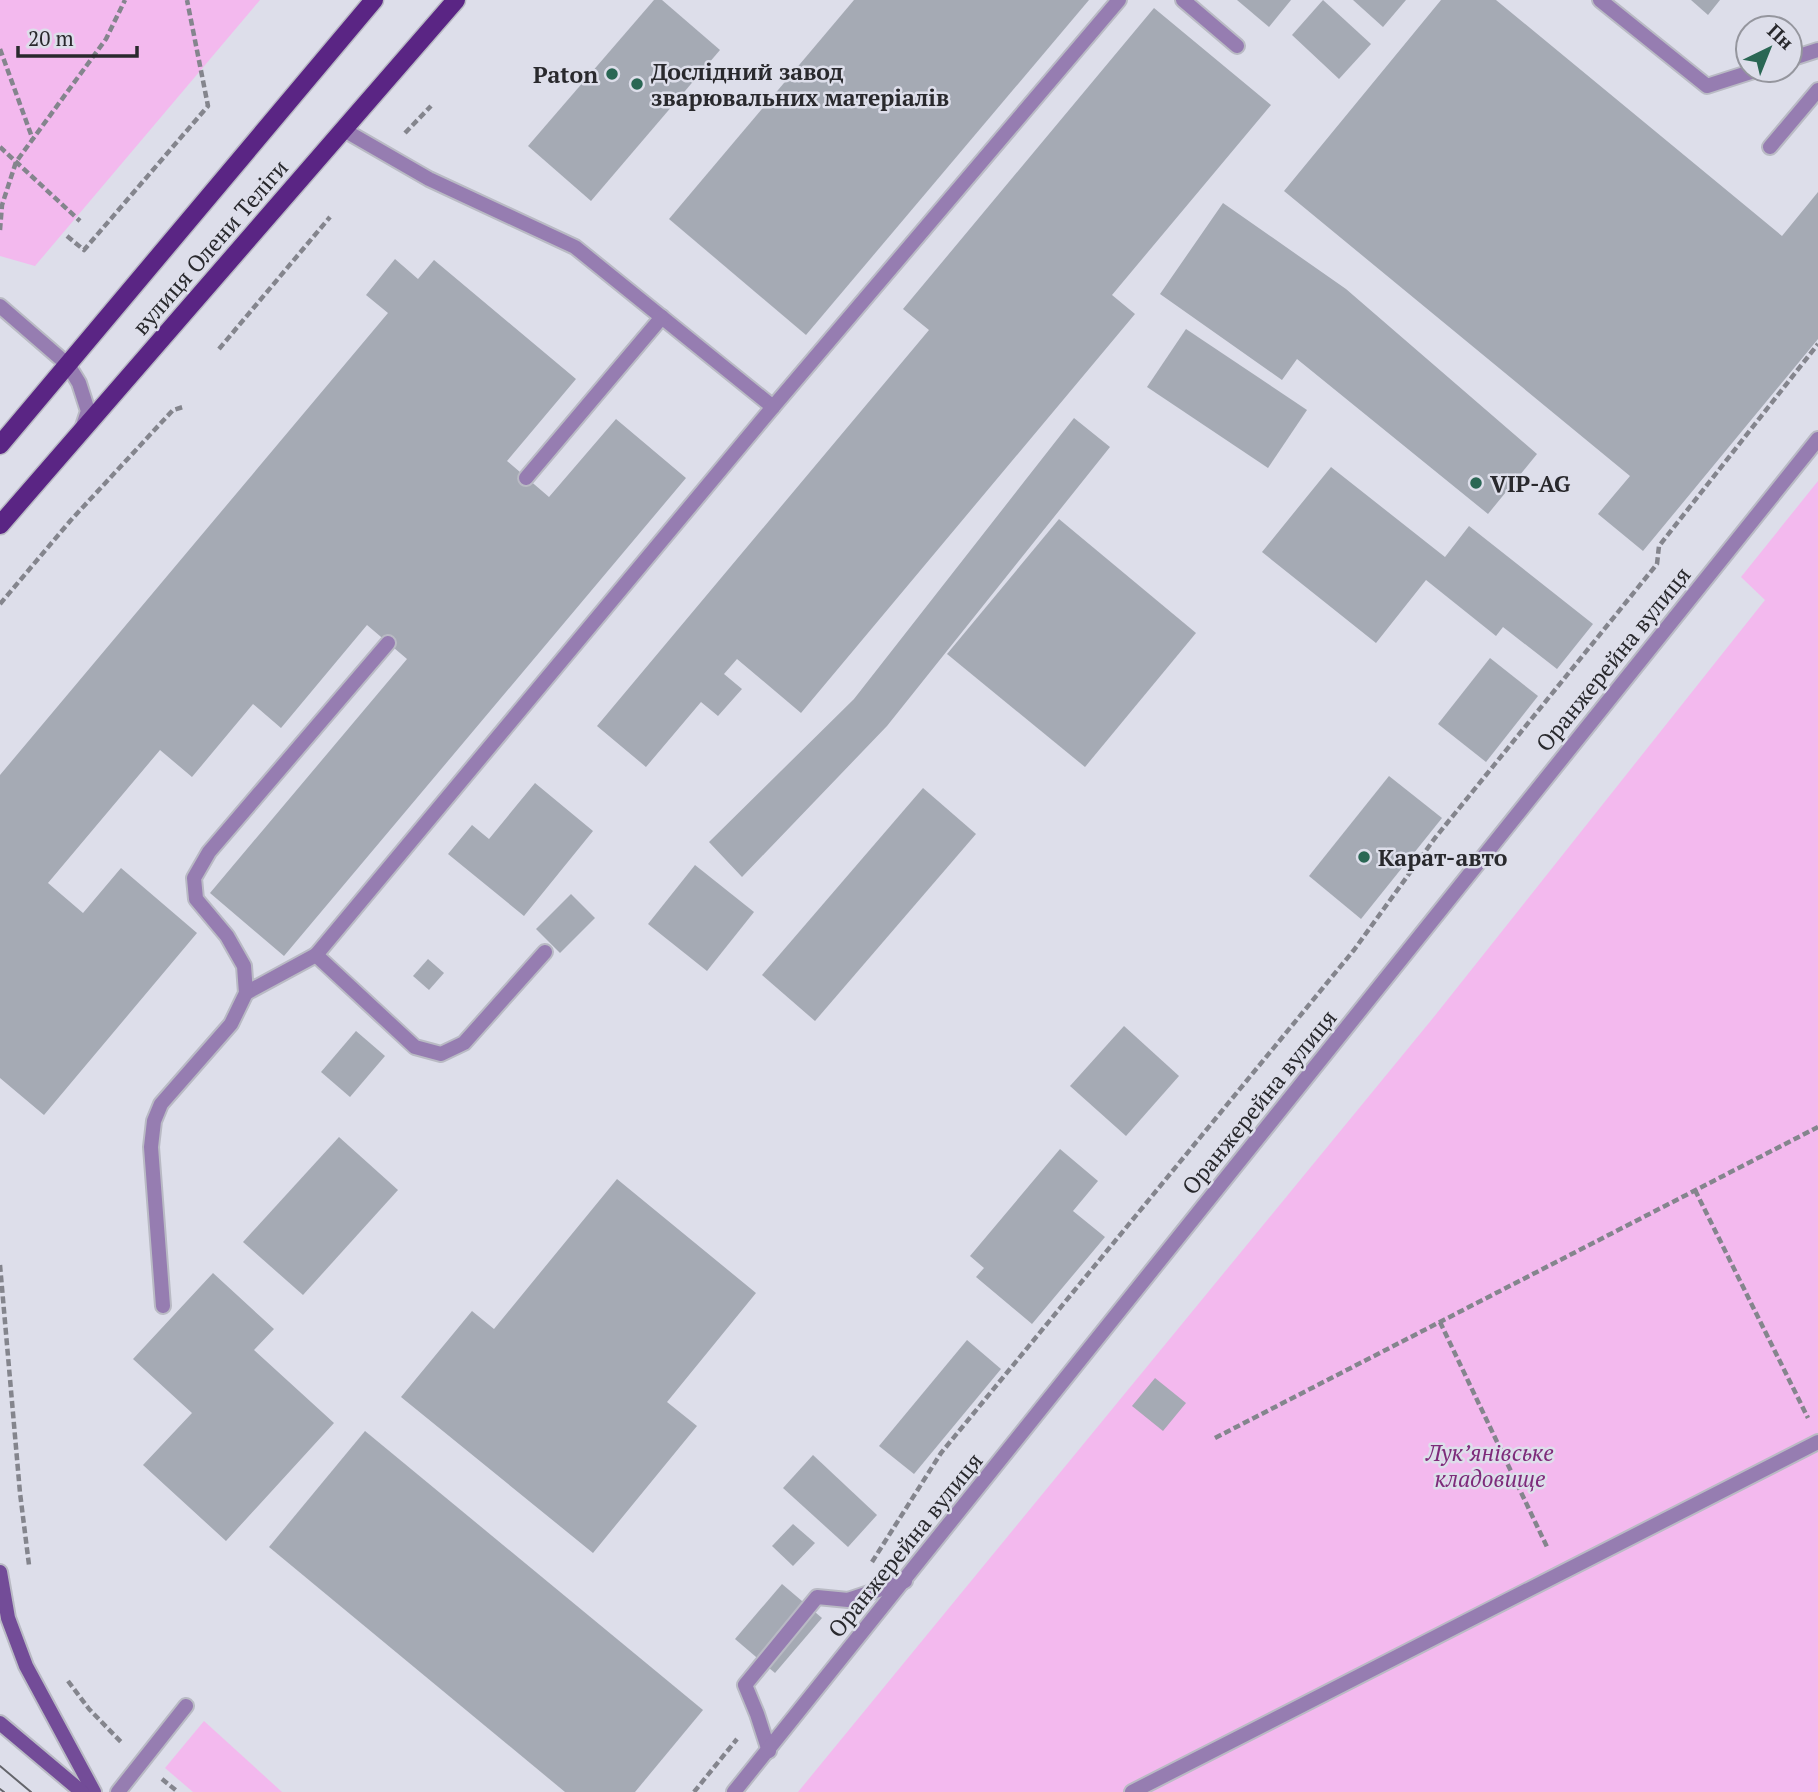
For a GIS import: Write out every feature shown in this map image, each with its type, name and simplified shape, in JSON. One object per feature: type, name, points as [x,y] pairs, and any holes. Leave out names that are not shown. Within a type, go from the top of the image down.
[{"type":"main road","name":"вулиця Олени Теліги","points":[[0,446],[374,0]]},
{"type":"main road","name":"вулиця Олени Теліги","points":[[0,525],[456,0]]},
{"type":"main road","points":[[0,1572],[8,1618],[26,1666],[94,1792]]},
{"type":"main road","points":[[0,1723],[82,1792]]},
{"type":"street","points":[[246,993],[316,955],[773,407],[1119,0]]},
{"type":"street","points":[[1183,0],[1237,46]]},
{"type":"street","points":[[1600,0],[1707,86],[1734,77]]},
{"type":"street","points":[[1770,147],[1818,90]]},
{"type":"street","points":[[344,130],[429,179],[575,247],[773,407]]},
{"type":"street","points":[[0,306],[68,365],[79,383],[88,411],[81,434]]},
{"type":"street","points":[[526,478],[662,317]]},
{"type":"street","name":"Оранжерейна вулиця","points":[[734,1792],[1818,439]]},
{"type":"street","points":[[163,1306],[151,1147],[154,1121],[161,1104],[231,1024],[246,993],[244,966],[227,936],[196,899],[194,877],[209,852],[388,643]]},
{"type":"street","points":[[316,955],[415,1047],[441,1054],[464,1042],[545,952]]},
{"type":"street","points":[[1132,1792],[1818,1442]]},
{"type":"street","points":[[769,1751],[745,1685],[817,1597],[848,1600],[905,1581]]},
{"type":"street","points":[[118,1792],[186,1706]]},
{"type":"path","points":[[0,230],[2,205],[16,162],[106,39],[125,0]]},
{"type":"path","points":[[67,236],[83,250],[208,106],[187,0]]},
{"type":"path","points":[[0,49],[33,140]]},
{"type":"path","points":[[386,154],[431,106]]},
{"type":"path","points":[[0,147],[80,221]]},
{"type":"path","points":[[219,349],[330,217]]},
{"type":"path","points":[[848,1600],[940,1453],[1354,950],[1435,838],[1657,564],[1659,546],[1818,344]]},
{"type":"path","points":[[0,604],[71,520],[173,410],[183,407]]},
{"type":"path","points":[[1215,1438],[1818,1127]]},
{"type":"path","points":[[1695,1190],[1812,1425]]},
{"type":"path","points":[[0,1265],[20,1493],[30,1572]]},
{"type":"path","points":[[1440,1322],[1560,1575]]},
{"type":"path","points":[[65,1676],[89,1709],[141,1762]]},
{"type":"path","points":[[694,1792],[757,1714]]},
{"type":"green space","points":[[0,0],[260,0],[35,266],[0,256]]},
{"type":"green space","name":"Лукʼянівське кладовище","points":[[1818,481],[1818,1792],[798,1792],[1433,1018],[1765,600],[1741,577]]},
{"type":"green space","points":[[204,1721],[282,1792],[193,1792],[165,1768]]},
{"type":"building","name":"Дослідний завод зварювальних матеріалів","points":[[654,0],[662,0],[720,50],[591,201],[528,146]]},
{"type":"building","points":[[854,0],[1089,0],[806,335],[669,219]]},
{"type":"building","points":[[1237,0],[1291,0],[1269,27]]},
{"type":"building","points":[[1323,0],[1371,44],[1339,79],[1292,35]]},
{"type":"building","points":[[1353,0],[1406,0],[1383,27]]},
{"type":"building","points":[[1441,0],[1496,0],[1782,236],[1818,192],[1818,339],[1643,551],[1598,514],[1630,476],[1284,191]]},
{"type":"building","points":[[1691,0],[1720,0],[1708,15]]},
{"type":"building","points":[[1154,8],[1271,105],[1112,295],[1135,314],[801,713],[737,659],[724,674],[742,689],[718,716],[701,702],[646,767],[597,726],[929,330],[903,309]]},
{"type":"building","points":[[1223,203],[1346,289],[1537,454],[1488,514],[1297,359],[1282,380],[1160,294]]},
{"type":"building","points":[[395,259],[418,279],[434,260],[576,379],[507,461],[549,497],[616,419],[686,478],[284,956],[210,893],[407,659],[367,625],[281,728],[253,704],[192,777],[160,750],[48,883],[83,913],[121,868],[197,933],[44,1115],[0,1078],[0,775],[388,313],[366,295]]},
{"type":"building","points":[[1186,329],[1307,410],[1268,468],[1147,387]]},
{"type":"building","points":[[1074,418],[1110,447],[887,726],[742,877],[709,842],[854,699]]},
{"type":"building","points":[[1331,467],[1445,557],[1469,526],[1593,624],[1557,669],[1503,627],[1496,636],[1426,580],[1376,643],[1262,552]]},
{"type":"building","points":[[1059,519],[1196,633],[1085,767],[947,654]]},
{"type":"building","points":[[1490,658],[1538,696],[1486,762],[1438,724]]},
{"type":"building","points":[[1389,776],[1442,818],[1361,919],[1309,876]]},
{"type":"building","points":[[535,783],[593,831],[524,916],[448,854],[472,825],[489,839]]},
{"type":"building","points":[[923,788],[976,834],[815,1021],[762,975]]},
{"type":"building","points":[[695,865],[754,912],[707,971],[648,924]]},
{"type":"building","points":[[571,894],[595,918],[560,953],[536,929]]},
{"type":"building","points":[[428,959],[444,973],[429,990],[413,976]]},
{"type":"building","points":[[1124,1026],[1179,1076],[1126,1136],[1070,1086]]},
{"type":"building","points":[[356,1031],[385,1056],[350,1097],[321,1072]]},
{"type":"building","points":[[339,1137],[398,1190],[303,1295],[243,1242]]},
{"type":"building","points":[[1060,1149],[1098,1181],[1073,1211],[1105,1237],[1032,1324],[976,1277],[984,1268],[970,1256]]},
{"type":"building","points":[[617,1179],[756,1293],[667,1402],[697,1426],[593,1553],[401,1397],[472,1311],[494,1329]]},
{"type":"building","points":[[213,1273],[274,1329],[254,1350],[334,1423],[226,1541],[143,1465],[192,1413],[133,1359]]},
{"type":"building","points":[[967,1340],[1001,1369],[914,1474],[879,1446]]},
{"type":"building","points":[[1155,1378],[1186,1403],[1163,1431],[1132,1406]]},
{"type":"building","points":[[365,1431],[703,1710],[635,1792],[565,1792],[269,1547]]},
{"type":"building","points":[[813,1455],[877,1515],[848,1547],[783,1488]]},
{"type":"building","points":[[793,1524],[815,1543],[793,1566],[772,1546]]},
{"type":"building","points":[[782,1584],[822,1618],[775,1673],[735,1639]]},
{"type":"tram line","points":[[0,1766],[31,1792]]},
{"type":"tram line","points":[[0,1789],[4,1792]]},
{"type":"place","name":"Paton","points":[[612,74]]},
{"type":"place","name":"Дослідний завод зварювальних матеріалів","points":[[637,84]]},
{"type":"place","name":"VIP-AG","points":[[1476,483]]},
{"type":"place","name":"Карат-авто","points":[[1364,857]]}]
